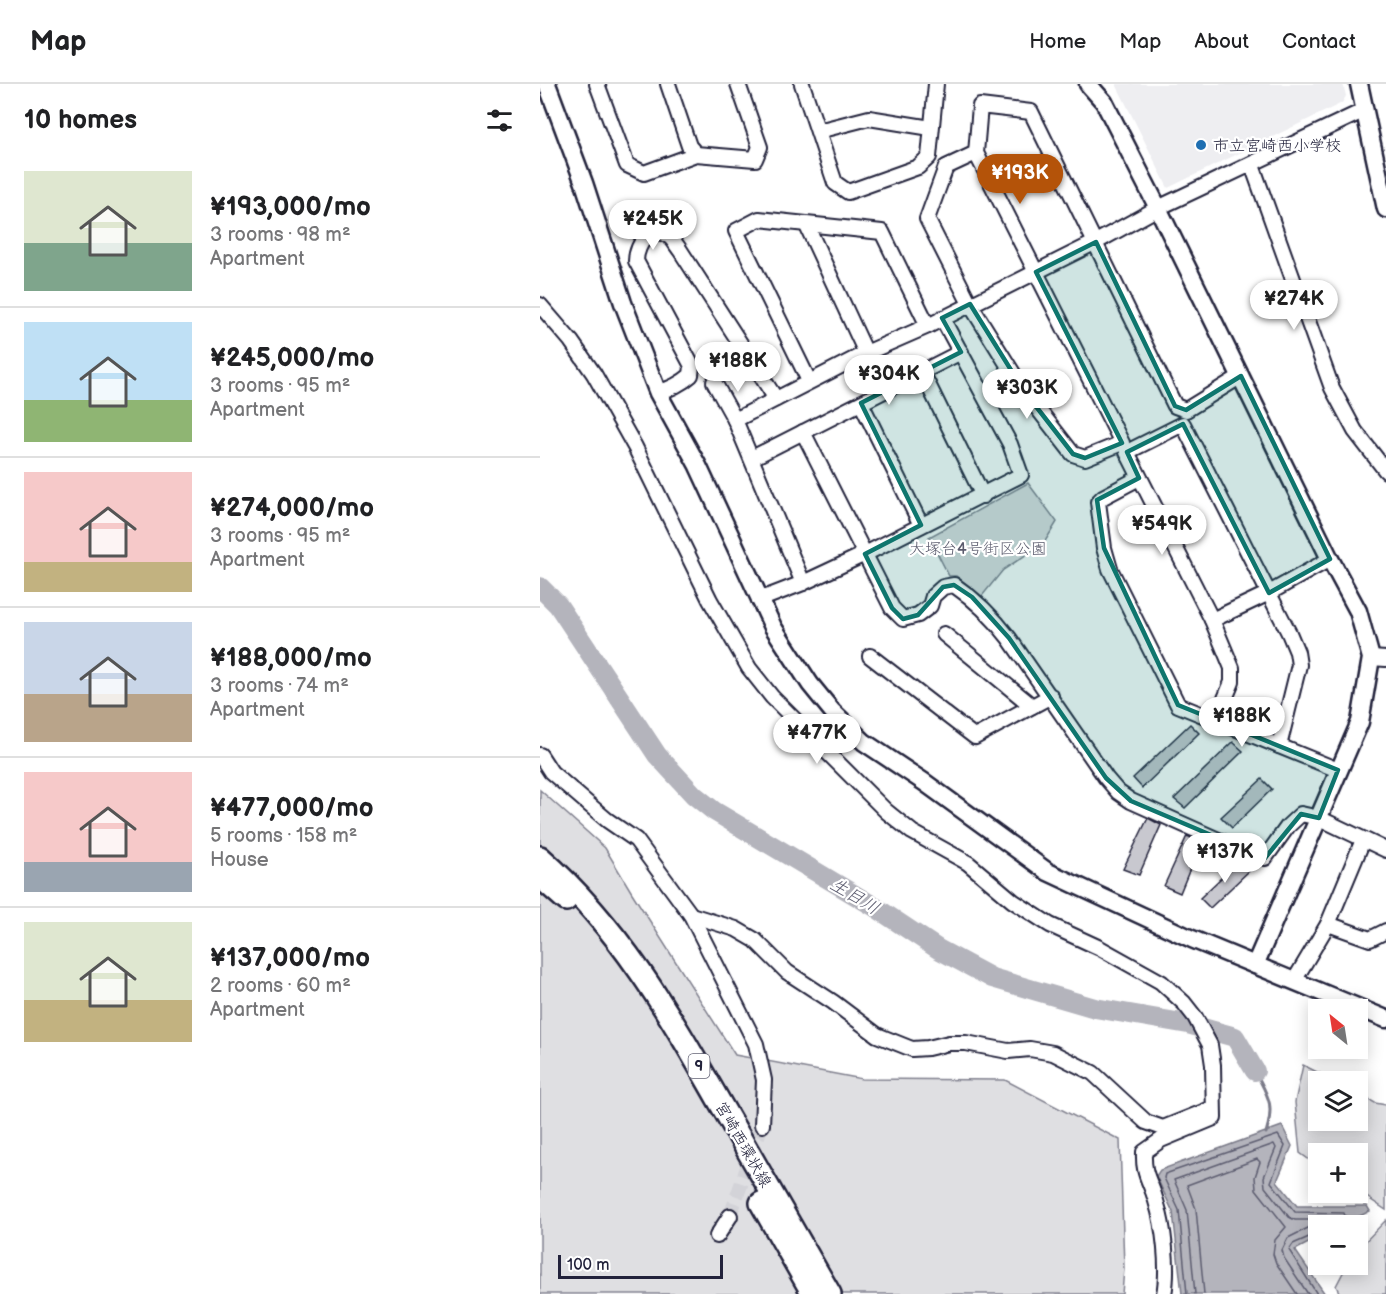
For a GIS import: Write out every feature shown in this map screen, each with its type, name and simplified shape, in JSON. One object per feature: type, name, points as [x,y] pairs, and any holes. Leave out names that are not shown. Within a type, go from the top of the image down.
[{"type":"main road","name":"宮崎西環状線","points":[[540,857],[582,897],[636,964],[675,1024],[830,1294]]},
{"type":"main road","name":"宮崎西環状線","points":[[540,877],[564,898],[625,973],[664,1034],[813,1294]]},
{"type":"street","points":[[547,84],[568,139],[623,303],[658,393],[698,466],[773,627],[810,684],[832,711],[864,742],[924,782],[1048,873],[1191,939],[1381,1013]]},
{"type":"street","points":[[597,84],[627,165],[644,173],[696,154],[754,159],[760,147],[738,84]]},
{"type":"street","points":[[668,84],[689,146],[696,154]]},
{"type":"street","points":[[802,84],[835,183],[848,192],[918,167],[929,157],[936,84]]},
{"type":"street","points":[[1088,84],[1104,102],[1158,208],[1330,559],[1358,611],[1379,659],[1360,722],[1256,965]]},
{"type":"street","points":[[1359,84],[1386,209]]},
{"type":"street","points":[[975,153],[946,167],[927,219],[970,304],[1024,391],[1073,454],[1085,458],[1122,443],[975,153],[980,106],[1031,112],[1176,406],[1186,410],[1241,376]]},
{"type":"street","points":[[735,420],[809,381],[928,326],[1096,242],[1158,208],[1365,110]]},
{"type":"street","points":[[818,130],[869,118],[931,128]]},
{"type":"street","points":[[1252,165],[1332,388],[1355,431],[1386,471]]},
{"type":"street","points":[[809,381],[736,231],[759,219],[882,232],[928,326]]},
{"type":"street","points":[[807,225],[866,353]]},
{"type":"street","points":[[658,393],[685,381],[691,375],[692,366],[636,261],[636,250],[642,239],[650,234],[660,233],[670,237],[680,250],[776,399]]},
{"type":"street","points":[[540,305],[571,341],[594,375],[635,447],[710,600],[749,668],[772,697],[886,811],[912,832],[968,863],[1013,901],[1050,925],[1100,948],[1161,981],[1195,1017],[1210,1045],[1214,1065],[1214,1118],[1161,1140],[1144,1152],[1144,1172],[1160,1214],[1166,1269],[1164,1294]]},
{"type":"street","points":[[759,600],[803,583],[865,554],[1021,475],[1010,444],[942,318]]},
{"type":"street","points":[[752,458],[961,352]]},
{"type":"street","points":[[922,372],[983,496]]},
{"type":"street","points":[[714,382],[752,458],[803,583]]},
{"type":"street","points":[[861,403],[921,525]]},
{"type":"street","points":[[1216,720],[1232,682],[1232,668],[1212,620],[1127,453],[1183,424],[1289,633],[1299,659],[1280,746]]},
{"type":"street","points":[[802,432],[892,608],[903,619],[918,615],[930,606],[933,596],[943,587],[954,585],[972,597],[993,617],[1009,638],[1118,792],[1131,801],[1254,856],[1265,858],[1288,826],[1300,814],[1319,818],[1386,850]]},
{"type":"street","points":[[1139,478],[1098,502],[1104,548],[1110,569],[1178,705],[1338,770]]},
{"type":"street","points":[[1212,620],[1269,593],[1330,559]]},
{"type":"street","points":[[944,634],[1032,706]]},
{"type":"street","points":[[870,656],[975,737],[1051,696]]},
{"type":"street","points":[[540,755],[551,772],[607,820],[636,840],[691,915],[756,1044],[764,1080],[762,1125]]},
{"type":"street","points":[[1294,981],[1328,924],[1364,840]]},
{"type":"street","points":[[691,915],[736,929],[755,940],[787,972],[833,1002],[877,1035],[912,1048],[966,1043],[1008,1051],[1030,1049],[1053,1053],[1093,1074],[1146,1122],[1163,1128],[1213,1108]]},
{"type":"street","points":[[1328,924],[1370,939],[1386,931]]},
{"type":"street","points":[[717,1236],[730,1215]]},
{"type":"highlighted area","points":[[1096,242],[1175,406],[1186,410],[1241,376],[1330,559],[1269,593],[1183,424],[1127,452],[1139,478],[1097,500],[1104,548],[1178,705],[1338,770],[1319,818],[1301,814],[1265,858],[1131,801],[1106,778],[1009,638],[972,597],[954,585],[943,587],[918,615],[903,619],[892,608],[865,554],[921,525],[861,403],[961,352],[942,318],[970,304],[1024,391],[1073,454],[1085,458],[1122,443],[1036,272]]},
{"type":"shaded area","name":"市立宮崎西小学校","points":[[1116,84],[1343,84],[1346,96],[1342,103],[1168,188]]},
{"type":"green space","name":"大塚台4号街区公園","points":[[1028,483],[1057,522],[1044,543],[1003,570],[982,596],[956,576],[949,576],[929,537]]},
{"type":"green space","points":[[540,790],[605,848],[735,1055],[862,1079],[1005,1080],[1120,1140],[1124,1268],[1122,1294],[540,1294]]},
{"type":"green space","points":[[1303,1065],[1315,1071],[1308,1071],[1308,1131],[1368,1131],[1368,1099],[1386,1105],[1386,1210],[1368,1198],[1368,1143],[1308,1143],[1308,1159],[1300,1153],[1295,1102]]},
{"type":"green space","points":[[1386,1220],[1386,1294],[1340,1294],[1336,1286],[1342,1275],[1368,1275],[1368,1239]]},
{"type":"water","points":[[1282,1126],[1292,1146],[1277,1181],[1297,1206],[1367,1206],[1370,1211],[1362,1215],[1308,1215],[1308,1243],[1295,1250],[1308,1269],[1308,1275],[1312,1275],[1325,1294],[1182,1294],[1173,1212],[1156,1176],[1160,1170]]},
{"type":"building","points":[[1190,724],[1199,733],[1142,788],[1133,778]]},
{"type":"building","points":[[1233,742],[1243,751],[1185,808],[1174,799]]},
{"type":"building","points":[[1262,779],[1272,789],[1232,828],[1221,817]]},
{"type":"building","points":[[1148,818],[1161,825],[1139,875],[1123,869]]},
{"type":"building","points":[[1187,836],[1201,842],[1180,893],[1164,886]]},
{"type":"building","points":[[1240,860],[1250,870],[1210,908],[1200,898]]},
{"type":"waterway","name":"生目川","points":[[540,587],[558,605],[657,755],[694,795],[714,811],[875,907],[938,949],[992,978],[1095,1008],[1188,1024],[1235,1037],[1255,1071]]},
{"type":"waterway","points":[[1255,1071],[1269,1100],[1270,1114],[1266,1133]]},
{"type":"tunnel","points":[[730,1216],[762,1125]]},
{"type":"place","name":"市立宮崎西小学校","points":[[1201,145]]}]
